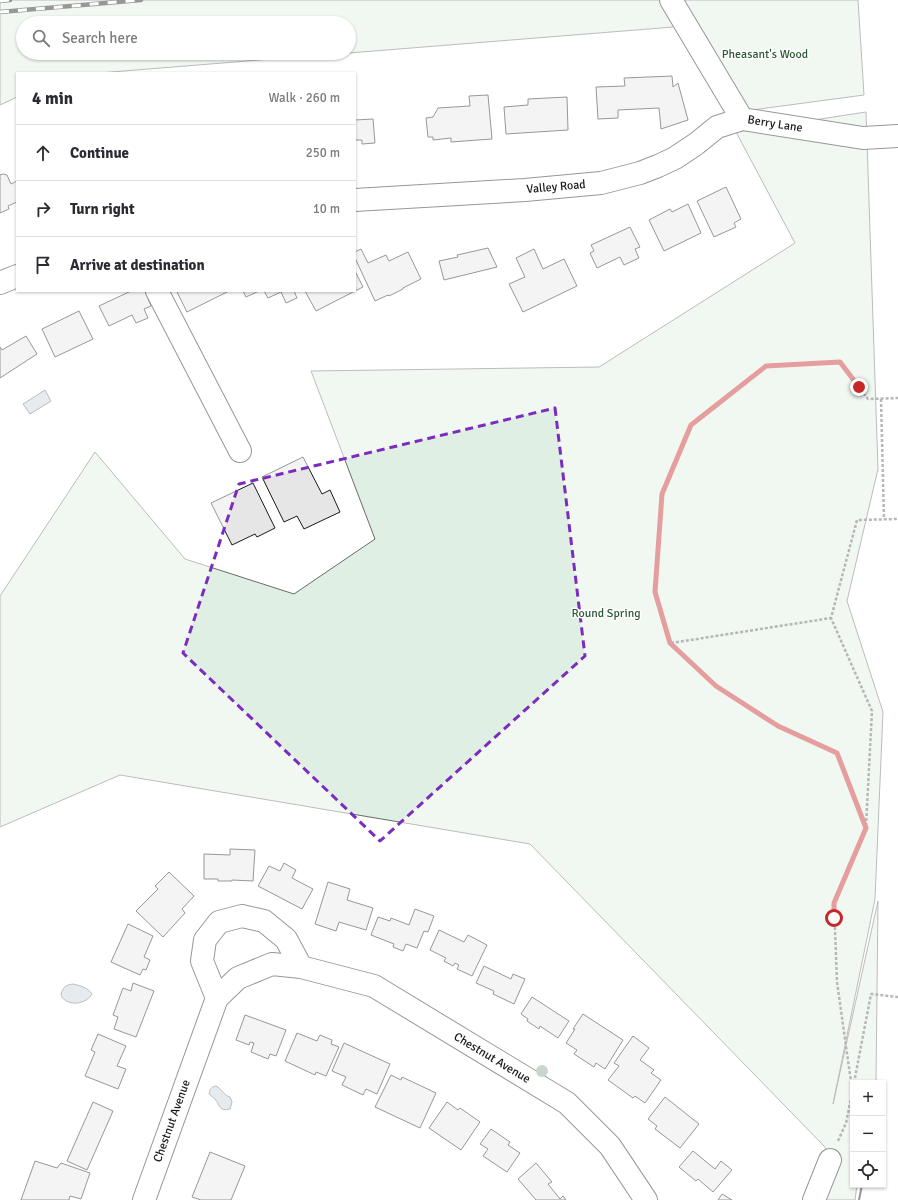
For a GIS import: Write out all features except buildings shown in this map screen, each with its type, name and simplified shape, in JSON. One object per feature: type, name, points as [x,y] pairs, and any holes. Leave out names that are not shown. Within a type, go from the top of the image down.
[{"type":"street","name":"Berry Lane","points":[[671,0],[742,119],[863,138],[898,136]]},
{"type":"street","name":"Valley Road","points":[[356,200],[525,190],[601,183],[640,173],[658,166],[675,158],[696,144],[717,127],[742,119]]},
{"type":"street","points":[[0,283],[16,276]]},
{"type":"street","points":[[158,292],[240,451]]},
{"type":"street","points":[[217,998],[202,961],[205,940],[219,922],[242,916],[264,921],[286,939],[301,967]]},
{"type":"street","name":"Chestnut Avenue","points":[[144,1200],[217,998],[238,978],[272,964],[301,967],[374,986],[567,1103],[610,1146],[646,1200]]},
{"type":"street","points":[[814,1200],[830,1160]]},
{"type":"path","points":[[866,828],[837,753],[778,726],[716,686],[670,643],[655,592],[662,494],[691,425],[766,366],[840,362],[868,399],[898,398]]},
{"type":"path","points":[[881,399],[884,520]]},
{"type":"path","points":[[852,1080],[837,982],[834,903],[866,828],[872,711],[830,618],[858,520],[898,519]]},
{"type":"path","points":[[670,643],[830,618]]},
{"type":"path","points":[[855,1080],[871,994],[898,996]]},
{"type":"path","points":[[830,1160],[846,1124],[850,1103]]},
{"type":"highlighted area","points":[[555,408],[585,656],[380,841],[183,653],[239,484]]},
{"type":"green space","name":"Pheasant's Wood","points":[[0,0],[858,0],[864,95],[737,112],[686,26],[356,52],[356,16],[16,16],[16,60],[260,60],[111,72],[16,72],[16,97],[0,105]]},
{"type":"green space","name":"Round Spring","points":[[866,112],[878,469],[847,601],[883,712],[875,899],[833,1104],[878,901],[876,1080],[850,1080],[850,1188],[857,1188],[855,1200],[819,1200],[834,1161],[824,1146],[530,844],[120,775],[0,827],[0,596],[95,452],[185,559],[294,594],[375,539],[311,371],[599,367],[795,243],[736,132]]},
{"type":"shaded area","points":[[45,390],[51,401],[30,414],[23,404]]},
{"type":"shaded area","points":[[73,984],[86,988],[92,994],[87,1000],[80,1003],[68,1002],[62,997],[61,994],[65,987]]},
{"type":"shaded area","points":[[216,1086],[230,1097],[232,1102],[230,1109],[222,1109],[215,1099],[209,1094],[211,1088]]},
{"type":"railway","points":[[0,1],[10,0]]},
{"type":"railway","points":[[0,12],[141,0]]},
{"type":"wall","points":[[859,1200],[861,1188]]},
{"type":"route","points":[[834,918],[834,903],[866,828],[837,753],[778,726],[716,686],[670,643],[655,592],[662,494],[691,425],[766,366],[840,362],[859,387]]}]
